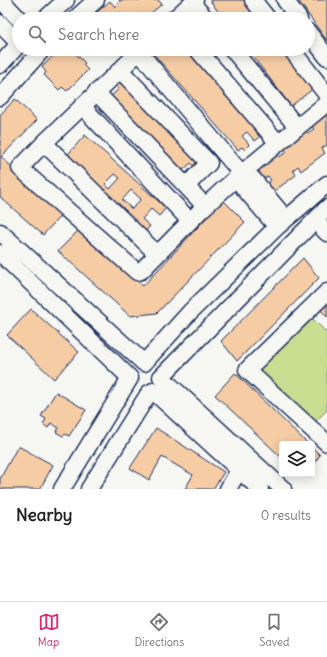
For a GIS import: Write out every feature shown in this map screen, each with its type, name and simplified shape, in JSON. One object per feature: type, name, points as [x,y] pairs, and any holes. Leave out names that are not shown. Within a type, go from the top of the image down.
[{"type":"street","points":[[1,0],[12,12]]},
{"type":"street","points":[[53,12],[66,0]]},
{"type":"street","points":[[83,12],[96,0]]},
{"type":"street","points":[[254,0],[263,12]]},
{"type":"street","points":[[285,0],[294,12]]},
{"type":"street","points":[[182,12],[194,1],[201,12]]},
{"type":"street","points":[[0,24],[12,37]]},
{"type":"street","points":[[315,42],[327,58]]},
{"type":"street","points":[[0,64],[12,51]]},
{"type":"street","points":[[0,97],[36,56]]},
{"type":"street","points":[[135,56],[96,92],[20,168],[132,270],[137,272],[141,271],[205,206],[241,173],[327,103]]},
{"type":"street","points":[[144,56],[241,173],[243,187],[282,223]]},
{"type":"street","points":[[203,56],[278,143]]},
{"type":"street","points":[[238,56],[297,127]]},
{"type":"street","points":[[297,56],[327,95]]},
{"type":"street","points":[[120,70],[209,163],[186,186]]},
{"type":"street","points":[[96,92],[205,206]]},
{"type":"street","points":[[82,106],[190,221]]},
{"type":"street","points":[[44,143],[157,254]]},
{"type":"street","points":[[62,489],[136,366],[144,363],[190,312],[282,223],[327,184]]},
{"type":"street","points":[[0,253],[130,378],[136,390],[154,387],[327,208]]},
{"type":"street","points":[[315,221],[327,233]]},
{"type":"street","points":[[0,232],[144,363],[154,365],[160,372],[154,387],[89,489]]},
{"type":"street","points":[[327,292],[247,370],[327,442]]},
{"type":"street","points":[[154,387],[260,489]]},
{"type":"street","points":[[154,387],[284,489]]},
{"type":"street","points":[[228,489],[239,470]]},
{"type":"green space","points":[[311,317],[327,333],[327,410],[314,423],[258,369]]},
{"type":"building","points":[[119,0],[158,0],[162,4],[152,12],[97,12],[110,1],[115,7],[120,2]]},
{"type":"building","points":[[210,0],[246,0],[255,12],[218,12]]},
{"type":"building","points":[[298,0],[327,0],[327,41],[315,24],[315,12],[306,12]]},
{"type":"building","points":[[53,56],[78,56],[85,63],[83,65],[88,70],[67,91],[62,87],[59,90],[44,75],[46,72],[42,67]]},
{"type":"building","points":[[156,56],[196,56],[261,130],[257,134],[260,137],[255,141],[247,132],[242,136],[250,145],[245,150],[242,147],[238,150]]},
{"type":"building","points":[[252,56],[289,56],[314,88],[291,106]]},
{"type":"building","points":[[122,80],[200,161],[194,167],[191,163],[183,170],[187,174],[182,179],[111,96],[119,89],[116,86]]},
{"type":"building","points":[[15,99],[37,120],[1,157],[63,213],[43,235],[0,197],[0,115]]},
{"type":"building","points":[[327,109],[327,145],[322,148],[325,153],[301,171],[298,166],[293,170],[296,175],[274,191],[272,188],[268,191],[265,185],[271,180],[268,176],[261,181],[258,176],[261,174],[256,168],[276,153],[279,157],[287,152],[282,146],[304,129],[308,133],[314,129],[309,122]]},
{"type":"building","points":[[85,135],[166,208],[159,216],[151,209],[142,219],[150,226],[144,233],[63,160]],"holes":[[[115,174],[120,178],[110,189],[105,184]],[[131,190],[141,199],[132,209],[122,200]]]},
{"type":"building","points":[[223,200],[245,222],[157,313],[130,316],[58,251],[79,230],[143,286]]},
{"type":"building","points":[[303,258],[319,278],[237,361],[221,341]]},
{"type":"building","points":[[327,302],[327,317],[320,309]]},
{"type":"building","points":[[31,309],[79,352],[54,379],[7,335]]},
{"type":"building","points":[[235,373],[305,441],[279,441],[279,455],[215,395]]},
{"type":"building","points":[[56,392],[86,410],[69,436],[65,434],[63,436],[56,432],[59,428],[51,423],[48,428],[43,424],[46,419],[41,416]]},
{"type":"building","points":[[156,428],[224,472],[213,489],[185,489],[193,475],[162,457],[149,480],[130,468]]},
{"type":"building","points":[[18,446],[53,465],[40,489],[0,489],[0,479]]},
{"type":"building","points":[[315,450],[320,455],[315,462]]}]
